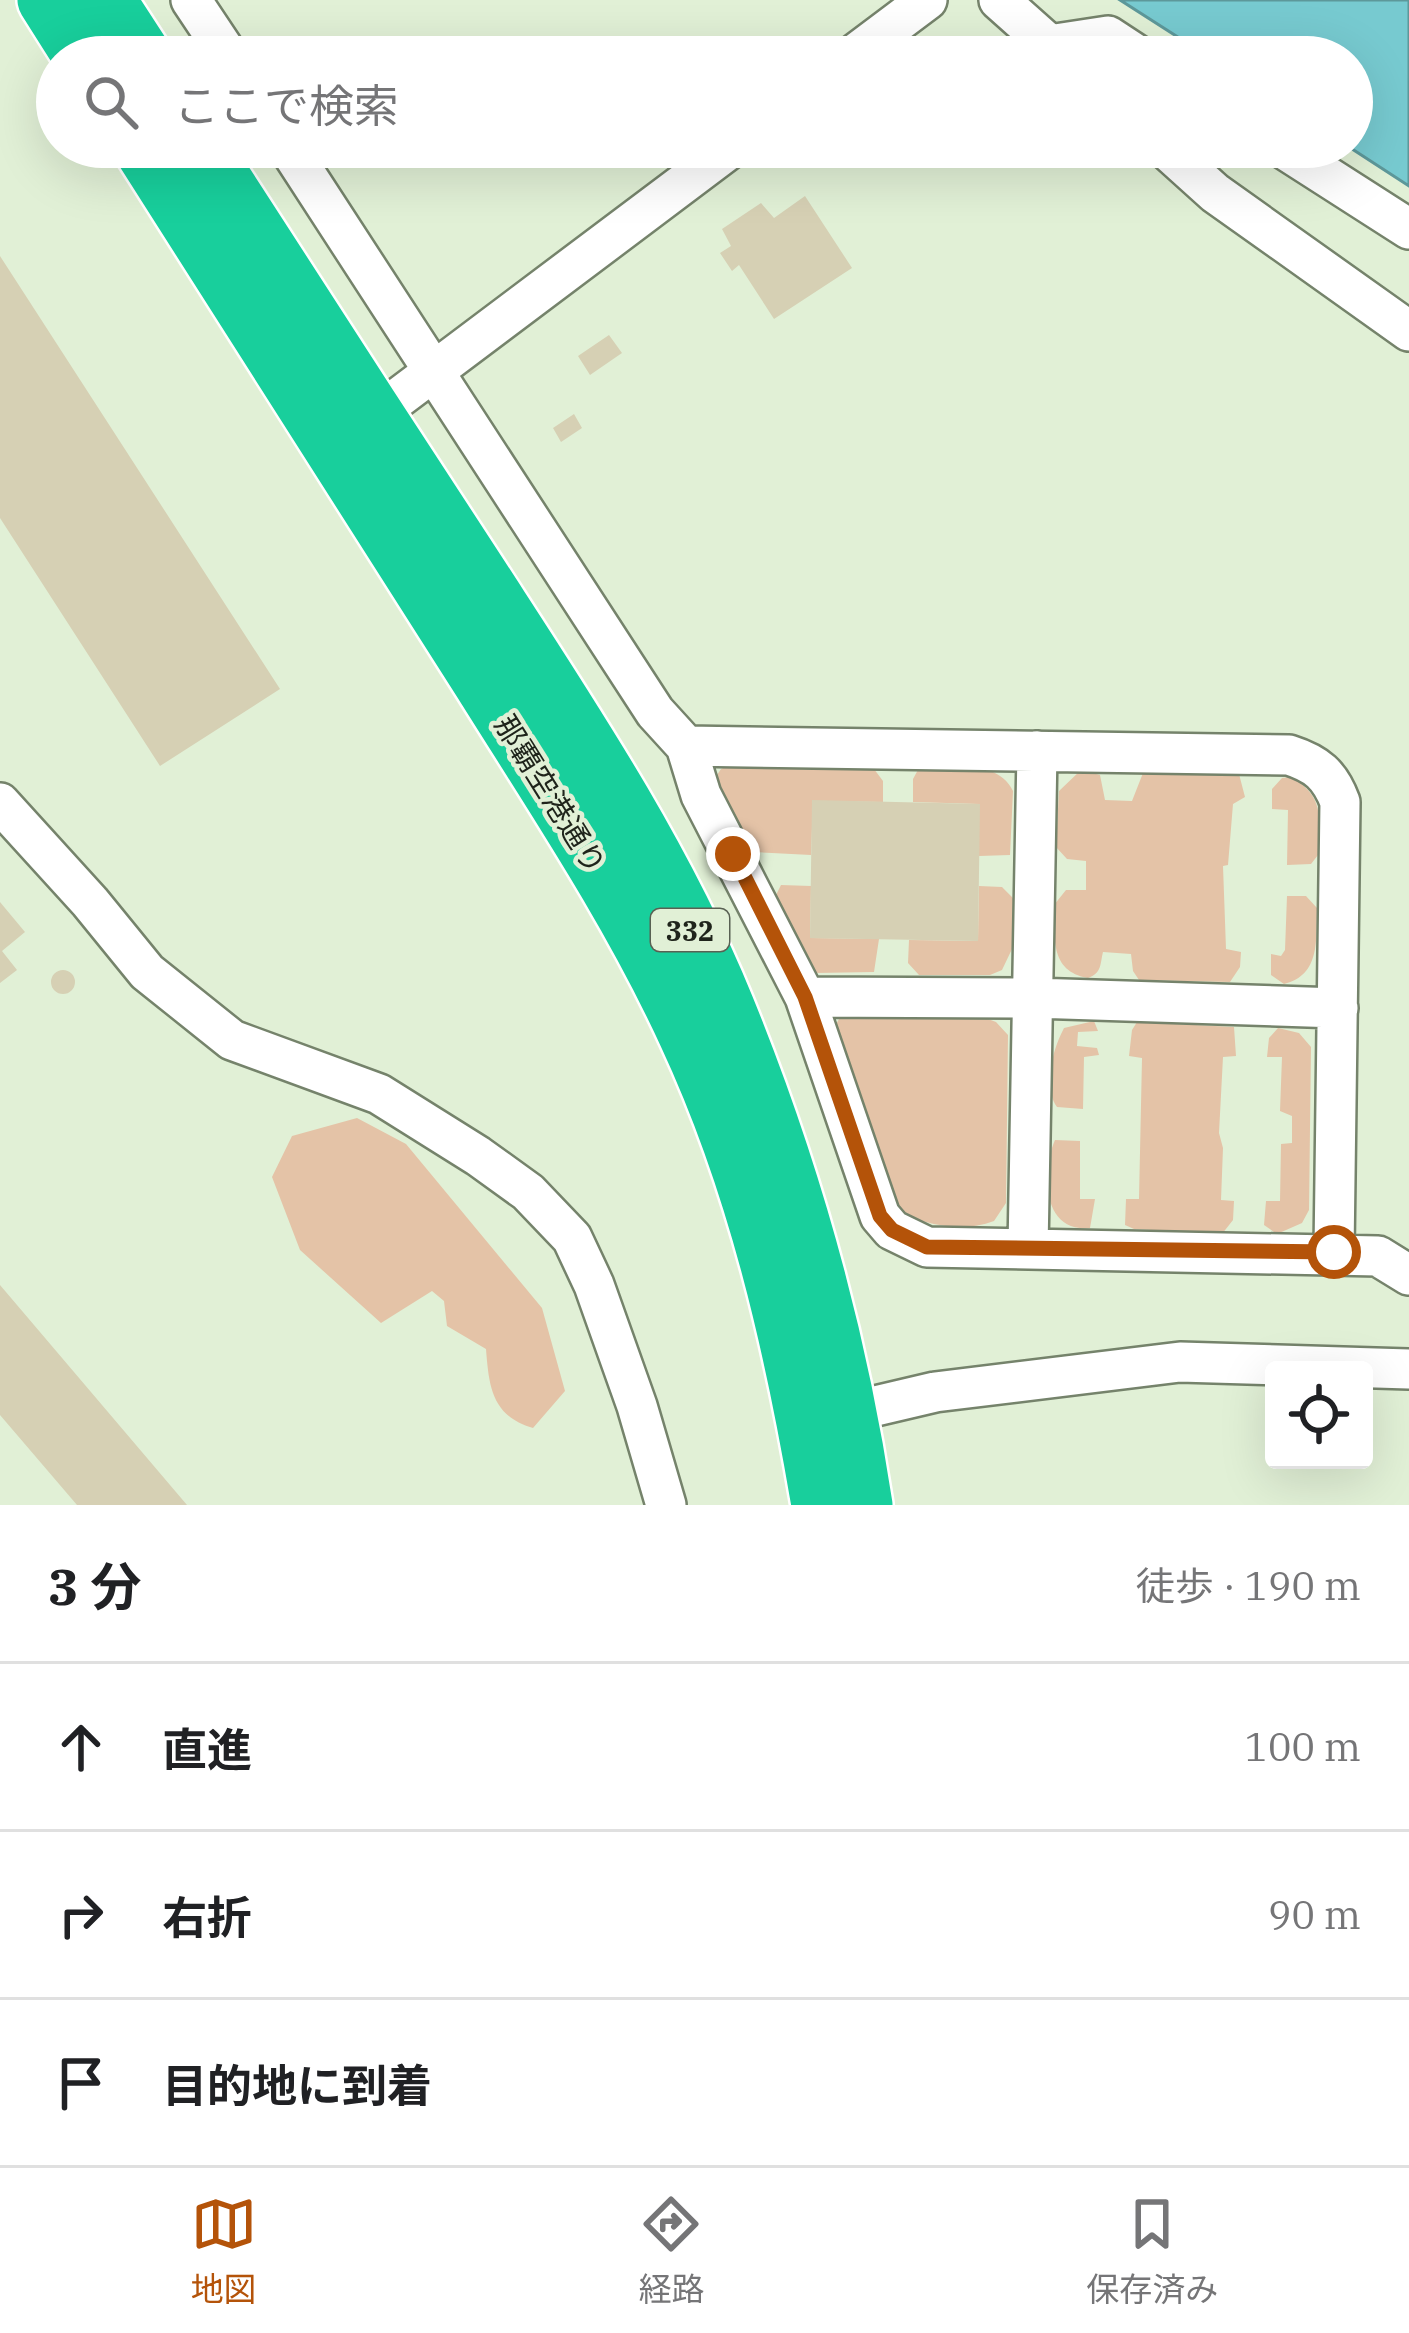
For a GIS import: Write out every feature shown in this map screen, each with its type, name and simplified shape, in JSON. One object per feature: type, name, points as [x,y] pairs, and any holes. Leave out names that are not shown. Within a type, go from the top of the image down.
[{"type":"highway","points":[[46,0],[69,36]]},
{"type":"highway","points":[[107,0],[130,36]]},
{"type":"highway","name":"那覇空港通り","points":[[156,168],[596,755],[683,914],[725,1005],[782,1153],[827,1304],[864,1505]]},
{"type":"highway","name":"那覇空港通り","points":[[213,168],[355,431],[632,923],[689,1038],[738,1167],[785,1319],[820,1505]]},
{"type":"lane","points":[[191,0],[215,36]]},
{"type":"lane","points":[[879,36],[927,0]]},
{"type":"lane","points":[[1007,3],[1041,36]]},
{"type":"lane","points":[[302,168],[655,712],[686,746],[701,795],[805,997],[880,1216],[892,1230],[927,1247],[1334,1252],[1378,1256],[1409,1275]]},
{"type":"lane","points":[[355,431],[704,168]]},
{"type":"lane","points":[[1187,168],[1215,193],[1409,331]]},
{"type":"lane","points":[[1314,168],[1409,229]]},
{"type":"lane","points":[[686,746],[1289,755],[1321,769],[1333,782],[1340,802],[1334,1252]]},
{"type":"lane","points":[[1028,1249],[1037,752]]},
{"type":"lane","points":[[0,803],[147,971],[232,1040],[379,1094],[495,1168],[557,1222],[572,1238],[594,1285],[666,1505]]},
{"type":"lane","points":[[805,997],[1033,998],[1338,1008]]},
{"type":"lane","points":[[850,1412],[935,1392],[1180,1362],[1409,1369]]},
{"type":"shaded area","points":[[734,763],[871,765],[883,781],[883,802],[813,801],[811,855],[754,852],[744,847],[715,778]]},
{"type":"shaded area","points":[[972,767],[1006,781],[1013,791],[1010,855],[979,856],[979,804],[913,802],[913,779],[919,768]]},
{"type":"shaded area","points":[[1081,770],[1100,775],[1105,800],[1132,801],[1143,773],[1239,774],[1245,797],[1233,804],[1228,865],[1223,866],[1226,949],[1241,952],[1240,967],[1230,982],[1139,980],[1131,954],[1103,952],[1098,971],[1088,978],[1075,974],[1060,960],[1054,905],[1066,890],[1086,890],[1086,861],[1067,859],[1056,847],[1059,791]]},
{"type":"shaded area","points":[[1291,777],[1310,793],[1318,810],[1318,855],[1311,864],[1287,865],[1288,810],[1272,809],[1272,789],[1282,778]]},
{"type":"shaded area","points":[[781,885],[811,886],[810,938],[879,939],[874,972],[815,973],[772,903]]},
{"type":"shaded area","points":[[979,886],[1002,887],[1013,898],[1012,949],[1002,970],[990,975],[919,975],[908,963],[909,940],[978,941]]},
{"type":"shaded area","points":[[1287,896],[1306,896],[1317,908],[1317,932],[1305,973],[1284,984],[1271,975],[1271,954],[1281,956],[1285,950]]},
{"type":"shaded area","points":[[849,1015],[988,1019],[1008,1035],[1006,1203],[994,1221],[942,1226],[892,1209],[833,1030],[839,1019]]},
{"type":"shaded area","points":[[1094,1021],[1098,1031],[1078,1032],[1077,1046],[1097,1048],[1099,1055],[1084,1057],[1083,1109],[1057,1107],[1050,1078],[1060,1037],[1064,1028]]},
{"type":"shaded area","points":[[1137,1022],[1234,1027],[1236,1056],[1223,1057],[1219,1133],[1221,1200],[1234,1201],[1233,1220],[1222,1234],[1125,1225],[1126,1199],[1139,1199],[1142,1058],[1129,1056]]},
{"type":"shaded area","points":[[1278,1028],[1299,1033],[1311,1047],[1309,1210],[1302,1223],[1277,1234],[1264,1225],[1266,1201],[1280,1201],[1281,1144],[1292,1143],[1292,1116],[1280,1111],[1282,1057],[1267,1057],[1269,1038]]},
{"type":"shaded area","points":[[357,1118],[406,1144],[542,1308],[565,1391],[533,1428],[501,1408],[491,1388],[486,1349],[447,1326],[444,1301],[432,1291],[381,1323],[300,1250],[272,1177],[292,1136]]},
{"type":"shaded area","points":[[1055,1140],[1080,1141],[1080,1199],[1095,1199],[1090,1228],[1074,1227],[1054,1211],[1047,1183]]},
{"type":"water","points":[[1120,0],[1409,0],[1409,186],[1373,163],[1373,36],[1176,36]]},
{"type":"building","points":[[805,196],[852,268],[774,319],[739,265],[732,271],[720,253],[731,246],[722,229],[761,203],[774,218]]},
{"type":"building","points":[[0,256],[280,689],[160,766],[0,518]]},
{"type":"building","points":[[609,335],[622,353],[590,375],[578,356]]},
{"type":"building","points":[[574,414],[582,428],[561,442],[553,428]]},
{"type":"building","points":[[812,800],[980,804],[978,941],[810,938]]},
{"type":"building","points":[[0,902],[25,932],[2,951],[17,970],[0,983]]},
{"type":"building","points":[[63,970],[72,973],[72,991],[63,994],[54,991],[51,982],[54,973]]},
{"type":"building","points":[[0,1285],[187,1505],[77,1505],[0,1415]]},
{"type":"route","points":[[733,854],[805,997],[880,1216],[892,1230],[927,1247],[1334,1252]]}]
